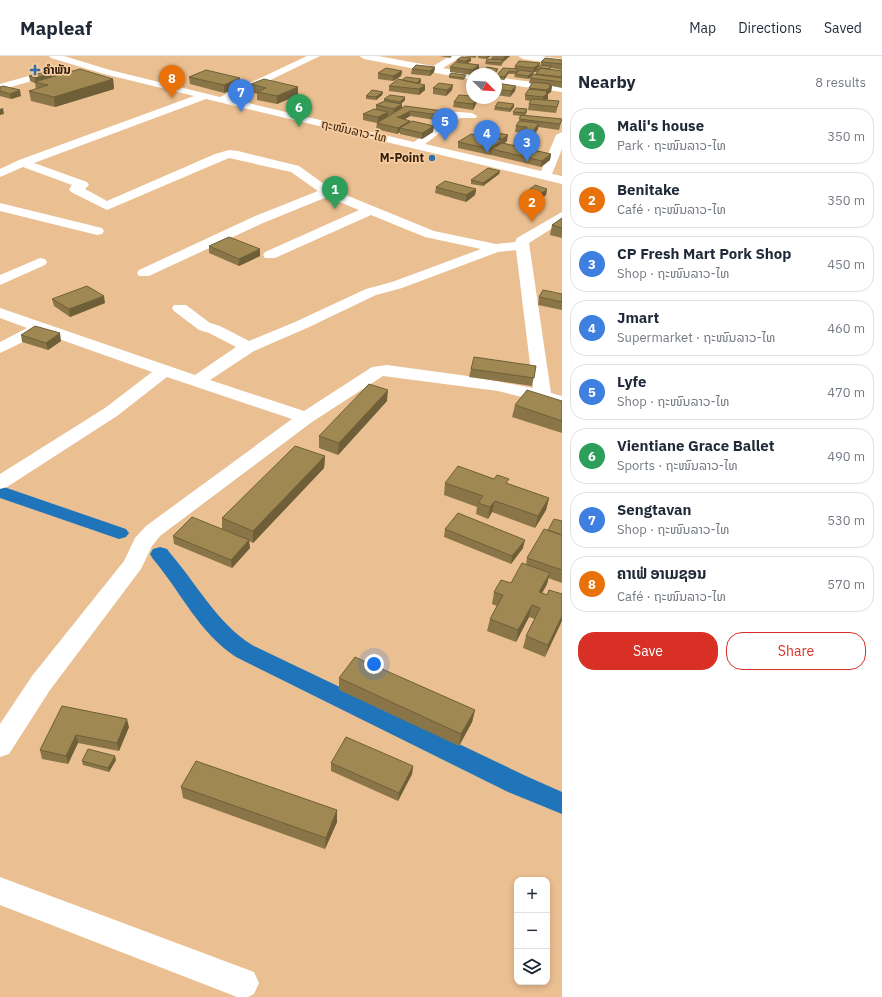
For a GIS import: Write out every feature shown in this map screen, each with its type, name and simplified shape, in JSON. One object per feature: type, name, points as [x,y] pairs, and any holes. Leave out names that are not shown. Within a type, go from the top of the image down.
[{"type":"street","name":"ຖະໜົນລາວ-ໄທ","points":[[54,56],[81,65],[221,100],[562,180]]},
{"type":"street","points":[[221,100],[316,56]]},
{"type":"street","points":[[364,56],[466,76]]},
{"type":"street","points":[[435,69],[457,56]]},
{"type":"street","points":[[523,56],[562,62]]},
{"type":"street","points":[[0,87],[81,65]]},
{"type":"street","points":[[502,81],[562,89]]},
{"type":"street","points":[[0,173],[23,163],[205,96]]},
{"type":"street","points":[[414,110],[456,116],[472,116]]},
{"type":"street","points":[[417,145],[456,116]]},
{"type":"street","points":[[544,176],[562,135]]},
{"type":"street","points":[[23,163],[83,185],[75,189],[107,206],[220,156],[229,154],[238,155],[295,169],[327,192],[430,234],[496,248]]},
{"type":"street","points":[[144,273],[258,220],[327,192]]},
{"type":"street","points":[[0,207],[97,232]]},
{"type":"street","points":[[270,255],[370,210]]},
{"type":"street","points":[[544,396],[522,242],[562,216]]},
{"type":"street","points":[[196,382],[248,347],[301,325],[371,292],[397,286],[496,248],[522,245]]},
{"type":"street","points":[[0,281],[40,262]]},
{"type":"street","points":[[180,308],[205,327],[214,329],[248,347]]},
{"type":"street","points":[[0,313],[196,382],[306,418]]},
{"type":"street","points":[[0,348],[40,328]]},
{"type":"street","points":[[0,746],[41,683],[133,564],[142,543],[153,531],[306,418],[382,370],[467,382],[544,396],[562,402]]},
{"type":"street","points":[[0,483],[111,412],[165,371]]},
{"type":"street","points":[[0,891],[243,983]]},
{"type":"building","points":[[461,57],[471,58],[466,61],[457,60]]},
{"type":"building","points":[[545,58],[562,60],[562,64],[541,62]]},
{"type":"building","points":[[487,59],[503,60],[501,63],[486,62]]},
{"type":"building","points":[[519,61],[540,63],[534,68],[515,66]]},
{"type":"building","points":[[456,62],[479,65],[475,68],[466,69],[450,67]]},
{"type":"building","points":[[416,65],[435,67],[430,71],[412,69]]},
{"type":"building","points":[[541,65],[552,66],[548,69],[536,69]]},
{"type":"building","points":[[65,66],[71,67],[35,78],[29,76]]},
{"type":"building","points":[[386,68],[402,71],[393,76],[378,73]]},
{"type":"building","points":[[540,68],[562,71],[562,77],[536,74]]},
{"type":"building","points":[[80,69],[113,79],[54,97],[29,91],[48,85],[34,82]]},
{"type":"building","points":[[502,69],[518,69],[516,72],[509,71],[504,77],[502,77]]},
{"type":"building","points":[[206,70],[240,78],[224,85],[189,77]]},
{"type":"building","points":[[520,70],[533,72],[528,76],[515,74]]},
{"type":"building","points":[[451,73],[466,75],[464,78],[449,76]]},
{"type":"building","points":[[533,74],[562,78],[562,82],[530,78]]},
{"type":"building","points":[[406,77],[421,79],[417,83],[402,80]]},
{"type":"building","points":[[264,79],[298,87],[277,96],[257,92],[266,88],[251,84]]},
{"type":"building","points":[[398,79],[425,85],[419,89],[389,86]]},
{"type":"building","points":[[533,82],[550,84],[549,86],[552,86],[546,90],[529,88]]},
{"type":"building","points":[[439,83],[453,85],[447,90],[433,88]]},
{"type":"building","points":[[502,84],[516,86],[511,91],[502,90]]},
{"type":"building","points":[[3,86],[20,90],[10,94],[0,91],[0,87]]},
{"type":"building","points":[[529,89],[547,91],[546,93],[548,93],[543,97],[525,95]]},
{"type":"building","points":[[372,90],[383,92],[376,97],[366,96]]},
{"type":"building","points":[[390,95],[405,97],[400,102],[384,99]]},
{"type":"building","points":[[459,95],[466,96],[466,103],[454,102]]},
{"type":"building","points":[[532,99],[559,101],[557,107],[529,104]]},
{"type":"building","points":[[385,101],[402,104],[394,109],[376,105]]},
{"type":"building","points":[[502,102],[514,104],[510,109],[495,107],[497,104],[502,104]]},
{"type":"building","points":[[405,106],[451,112],[447,116],[410,111],[397,117],[410,121],[398,128],[377,123]]},
{"type":"building","points":[[516,108],[527,109],[525,113],[513,112]]},
{"type":"building","points":[[374,109],[388,112],[378,117],[363,114]]},
{"type":"building","points":[[521,115],[562,119],[560,124],[519,119]]},
{"type":"building","points":[[412,121],[434,126],[422,133],[400,128]]},
{"type":"building","points":[[519,121],[539,123],[533,131],[525,130],[527,127],[516,126]]},
{"type":"building","points":[[480,129],[508,135],[502,139],[474,134]]},
{"type":"building","points":[[519,132],[528,133],[526,137],[534,138],[531,143],[514,141]]},
{"type":"building","points":[[471,134],[503,140],[490,149],[458,142]]},
{"type":"building","points":[[502,143],[551,154],[542,161],[492,149]]},
{"type":"building","points":[[488,168],[500,171],[483,183],[471,180]]},
{"type":"building","points":[[445,181],[476,189],[466,195],[436,187]]},
{"type":"building","points":[[535,185],[547,189],[533,200],[520,197]]},
{"type":"building","points":[[562,218],[562,228],[552,225]]},
{"type":"building","points":[[229,237],[260,249],[239,259],[209,246]]},
{"type":"building","points":[[87,286],[104,296],[69,309],[52,299]]},
{"type":"building","points":[[543,290],[562,294],[562,302],[539,297]]},
{"type":"building","points":[[35,326],[60,333],[46,343],[21,335]]},
{"type":"building","points":[[474,357],[536,366],[534,378],[471,369]]},
{"type":"building","points":[[369,384],[388,390],[339,443],[319,436]]},
{"type":"building","points":[[527,390],[562,401],[562,421],[515,405]]},
{"type":"building","points":[[295,446],[325,456],[253,531],[222,518]]},
{"type":"building","points":[[458,466],[494,479],[497,475],[509,479],[506,483],[549,498],[538,516],[495,501],[490,507],[478,503],[483,496],[445,483]]},
{"type":"building","points":[[458,513],[525,540],[512,556],[445,529]]},
{"type":"building","points":[[192,517],[249,540],[231,560],[173,536]]},
{"type":"building","points":[[554,519],[562,521],[562,535],[548,530]]},
{"type":"building","points":[[544,529],[562,535],[562,570],[527,558]]},
{"type":"building","points":[[522,563],[550,573],[539,592],[547,595],[549,590],[562,594],[562,616],[548,645],[526,636],[540,608],[532,605],[518,630],[490,619],[503,595],[494,592],[501,580],[511,583]]},
{"type":"building","points":[[355,657],[475,710],[461,734],[339,678]]},
{"type":"building","points":[[62,706],[127,719],[117,743],[76,735],[66,756],[40,750]]},
{"type":"building","points":[[346,737],[413,766],[399,793],[331,763]]},
{"type":"building","points":[[88,749],[115,756],[108,768],[82,761]]},
{"type":"building","points":[[196,761],[337,810],[326,838],[181,787]]},
{"type":"waterway","points":[[4,493],[119,533]]},
{"type":"waterway","points":[[160,554],[191,593],[209,621],[233,644],[244,651],[517,784],[562,803]]},
{"type":"place","name":"ຄໍາພັນ","points":[[35,70]]},
{"type":"place","name":"ຄາເຟ່ ອາເມຊອນ","points":[[172,98]]},
{"type":"place","name":"Sengtavan","points":[[241,112]]},
{"type":"place","name":"Vientiane Grace Ballet","points":[[299,127]]},
{"type":"place","name":"Lyfe","points":[[445,141]]},
{"type":"place","name":"Jmart","points":[[487,153]]},
{"type":"place","name":"M-Point","points":[[432,158]]},
{"type":"place","name":"CP Fresh Mart Pork Shop","points":[[527,162]]},
{"type":"place","name":"Mali's house","points":[[335,209]]},
{"type":"place","name":"Benitake","points":[[532,222]]}]
